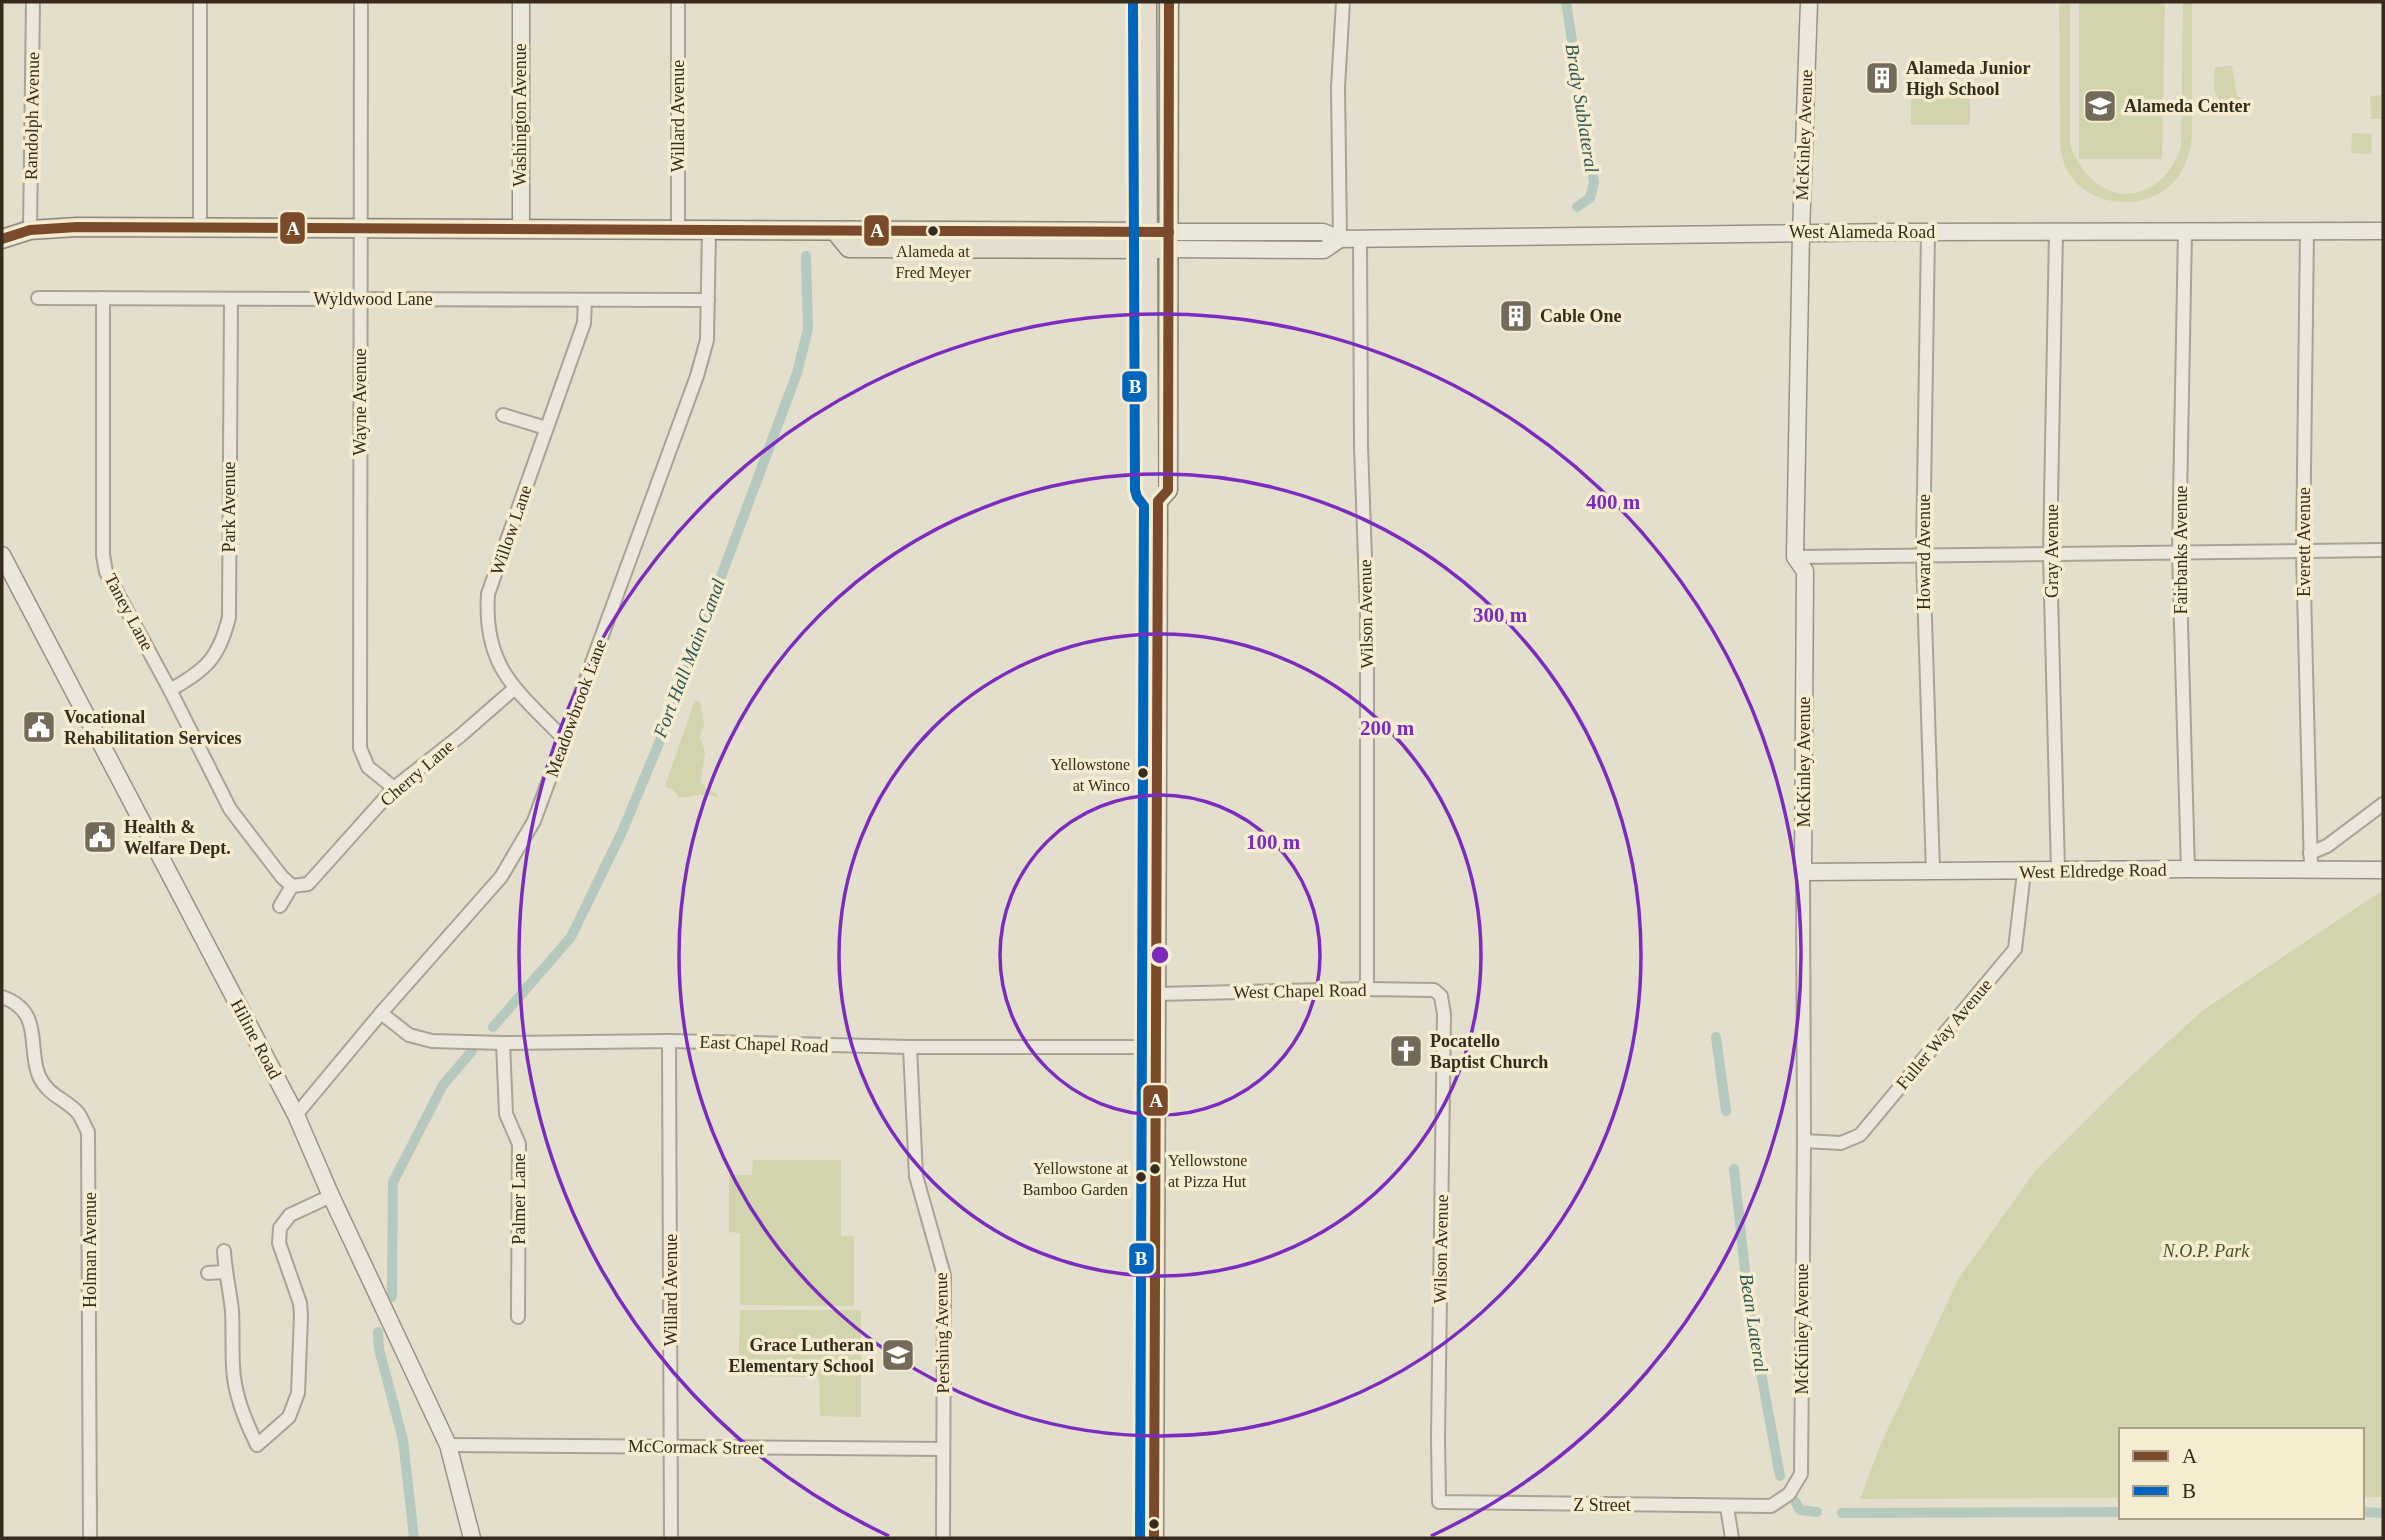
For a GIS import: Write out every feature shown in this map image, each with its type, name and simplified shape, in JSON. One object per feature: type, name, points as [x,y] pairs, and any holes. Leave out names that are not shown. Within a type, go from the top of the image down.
[{"type":"main road","points":[[1147,2],[1149,490],[1158,501],[1154,1538]]},
{"type":"main road","points":[[1158,501],[1168,490],[1169,2]]},
{"type":"main road","name":"West Alameda Road","points":[[2,239],[30,230],[77,227],[200,227],[835,231],[1169,241]]},
{"type":"street","name":"Randolph Avenue","points":[[30,230],[33,2]]},
{"type":"street","points":[[200,2],[200,227]]},
{"type":"street","name":"Wayne Avenue","points":[[362,2],[360,748],[368,766],[394,788]]},
{"type":"street","name":"Washington Avenue","points":[[521,2],[521,228]]},
{"type":"street","name":"Willard Avenue","points":[[678,2],[678,229]]},
{"type":"street","points":[[1340,239],[1338,87],[1343,2]]},
{"type":"street","name":"McKinley Avenue","points":[[1765,1507],[1790,1494],[1801,1474],[1805,571],[1795,557],[1801,233],[1809,2]]},
{"type":"street","name":"Meadowbrook Lane","points":[[296,1115],[381,1013],[502,877],[534,821],[697,376],[707,340],[709,230]]},
{"type":"street","name":"Fairbanks Avenue","points":[[2185,231],[2179,553],[2188,869]]},
{"type":"street","name":"Everett Avenue","points":[[2307,231],[2303,551],[2310,861]]},
{"type":"street","name":"West Alameda Road","points":[[1169,241],[1324,250],[1340,239],[1928,232],[2383,231]]},
{"type":"street","name":"Howard Avenue","points":[[1928,232],[1923,556],[1933,872]]},
{"type":"street","name":"Gray Avenue","points":[[2056,232],[2050,554],[2058,870]]},
{"type":"street","name":"Wilson Avenue","points":[[1360,239],[1361,446],[1367,615],[1367,989]]},
{"type":"street","name":"Wyldwood Lane","points":[[38,298],[708,300]]},
{"type":"street","name":"Taney Lane","points":[[103,298],[103,555],[106,572],[230,809],[282,877],[292,886]]},
{"type":"street","name":"Park Avenue","points":[[170,690],[194,677],[211,661],[223,640],[229,617],[231,300]]},
{"type":"street","name":"Willow Lane","points":[[565,740],[504,673],[492,651],[486,620],[488,594],[584,323],[585,301]]},
{"type":"street","points":[[503,415],[546,428]]},
{"type":"street","points":[[1795,557],[2383,550]]},
{"type":"street","name":"Hiline Road","points":[[2,555],[296,1115],[448,1445],[472,1538]]},
{"type":"street","name":"Cherry Lane","points":[[292,886],[308,884],[394,788],[516,688]]},
{"type":"street","points":[[2310,861],[2383,804]]},
{"type":"street","name":"West Eldredge Road","points":[[1802,873],[2188,869],[2310,861],[2383,870]]},
{"type":"street","name":"Fuller Way Avenue","points":[[1804,1141],[1841,1143],[1860,1135],[2015,949],[2024,872]]},
{"type":"street","points":[[280,906],[292,886]]},
{"type":"street","name":"West Chapel Road","points":[[1157,994],[1367,989],[1434,990],[1441,996]]},
{"type":"street","name":"Wilson Avenue","points":[[1439,1502],[1444,1014],[1441,996]]},
{"type":"street","name":"Holman Avenue","points":[[2,997],[22,1010],[32,1027],[35,1063],[40,1078],[55,1096],[78,1113],[89,1132],[90,1538]]},
{"type":"street","name":"East Chapel Road","points":[[381,1013],[409,1035],[432,1041],[669,1041],[910,1048],[1156,1047]]},
{"type":"street","name":"Willard Avenue","points":[[669,1041],[671,1538]]},
{"type":"street","name":"Palmer Lane","points":[[503,1043],[506,1114],[519,1144],[518,1317]]},
{"type":"street","name":"Pershing Avenue","points":[[910,1048],[916,1176],[944,1275],[943,1538]]},
{"type":"street","points":[[224,1251],[225,1272],[231,1298],[232,1368],[244,1418],[257,1445],[289,1417],[298,1393],[300,1303],[279,1243],[280,1228],[290,1215],[331,1196]]},
{"type":"street","points":[[208,1273],[225,1272]]},
{"type":"street","name":"McCormack Street","points":[[448,1445],[943,1449]]},
{"type":"street","name":"Z Street","points":[[1439,1502],[1765,1507]]},
{"type":"street","points":[[1727,1507],[1732,1538]]},
{"type":"green space","points":[[2059,2],[2070,2],[2070,144],[2080,165],[2093,180],[2108,190],[2124,194],[2141,191],[2156,183],[2170,169],[2181,148],[2183,2],[2192,2],[2190,147],[2178,177],[2166,189],[2152,197],[2121,202],[2105,199],[2090,193],[2077,183],[2065,166],[2060,138]]},
{"type":"green space","points":[[2079,2],[2165,2],[2162,159],[2079,159]]},
{"type":"green space","points":[[2232,66],[2237,96],[2244,100],[2243,109],[2224,109],[2214,90],[2215,67]]},
{"type":"green space","points":[[1911,86],[1970,86],[1970,125],[1911,125]]},
{"type":"green space","points":[[2383,95],[2383,119],[2371,119],[2370,96]]},
{"type":"green space","points":[[2352,133],[2372,134],[2371,154],[2351,153]]},
{"type":"green space","points":[[695,700],[701,703],[704,724],[700,738],[705,752],[701,781],[706,789],[717,794],[717,798],[706,794],[679,797],[665,786]]},
{"type":"green space","name":"N.O.P. Park","points":[[2383,890],[2383,1497],[2364,1497],[2364,1428],[2119,1428],[2119,1498],[1860,1499],[1880,1446],[1959,1278],[2035,1171],[2120,1086],[2202,1011]]},
{"type":"green space","points":[[753,1160],[841,1160],[841,1236],[854,1236],[854,1306],[740,1305],[740,1233],[729,1232],[729,1175],[752,1175]]},
{"type":"green space","points":[[740,1310],[861,1310],[861,1417],[820,1416],[819,1377],[738,1376]]},
{"type":"waterway","name":"Brady Sublateral","points":[[1566,2],[1594,183],[1590,198],[1577,207]]},
{"type":"waterway","name":"Fort Hall Main Canal","points":[[493,1027],[571,937],[622,832],[659,743],[797,373],[808,329],[806,256]]},
{"type":"waterway","name":"Bean Lateral","points":[[1716,1037],[1726,1111]]},
{"type":"waterway","name":"Fort Hall Main Canal","points":[[392,1297],[393,1182],[443,1085],[472,1051]]},
{"type":"waterway","name":"Bean Lateral","points":[[1734,1169],[1749,1308],[1780,1476]]},
{"type":"waterway","name":"Fort Hall Main Canal","points":[[378,1332],[379,1349],[403,1440],[414,1538]]},
{"type":"waterway","name":"Bean Lateral","points":[[1795,1501],[1800,1510],[1817,1512]]},
{"type":"waterway","name":"Bean Lateral","points":[[1842,1513],[2119,1512]]},
{"type":"waterway","name":"Bean Lateral","points":[[2364,1512],[2383,1513]]},
{"type":"transit line","name":"B","points":[[1133,2],[1135,490],[1144,506],[1140,1538]]},
{"type":"transit line","name":"A","points":[[1154,1538],[1158,501],[1168,490],[1169,2]]},
{"type":"transit line","name":"A","points":[[2,239],[30,230],[77,227],[1169,232]]},
{"type":"place","name":"Alameda Junior High School","points":[[1882,78]]},
{"type":"place","name":"Alameda Center","points":[[2100,106]]},
{"type":"place","name":"Alameda at Fred Meyer","points":[[933,231]]},
{"type":"place","name":"Cable One","points":[[1516,316]]},
{"type":"place","name":"Vocational Rehabilitation Services","points":[[39,727]]},
{"type":"place","name":"Yellowstone at Winco","points":[[1143,773]]},
{"type":"place","name":"Health & Welfare Dept.","points":[[100,837]]},
{"type":"place","name":"Pocatello Baptist Church","points":[[1406,1051]]},
{"type":"place","name":"Yellowstone at Pizza Hut","points":[[1155,1169]]},
{"type":"place","name":"Yellowstone at Bamboo Garden","points":[[1141,1177]]},
{"type":"place","name":"Grace Lutheran Elementary School","points":[[898,1355]]}]
